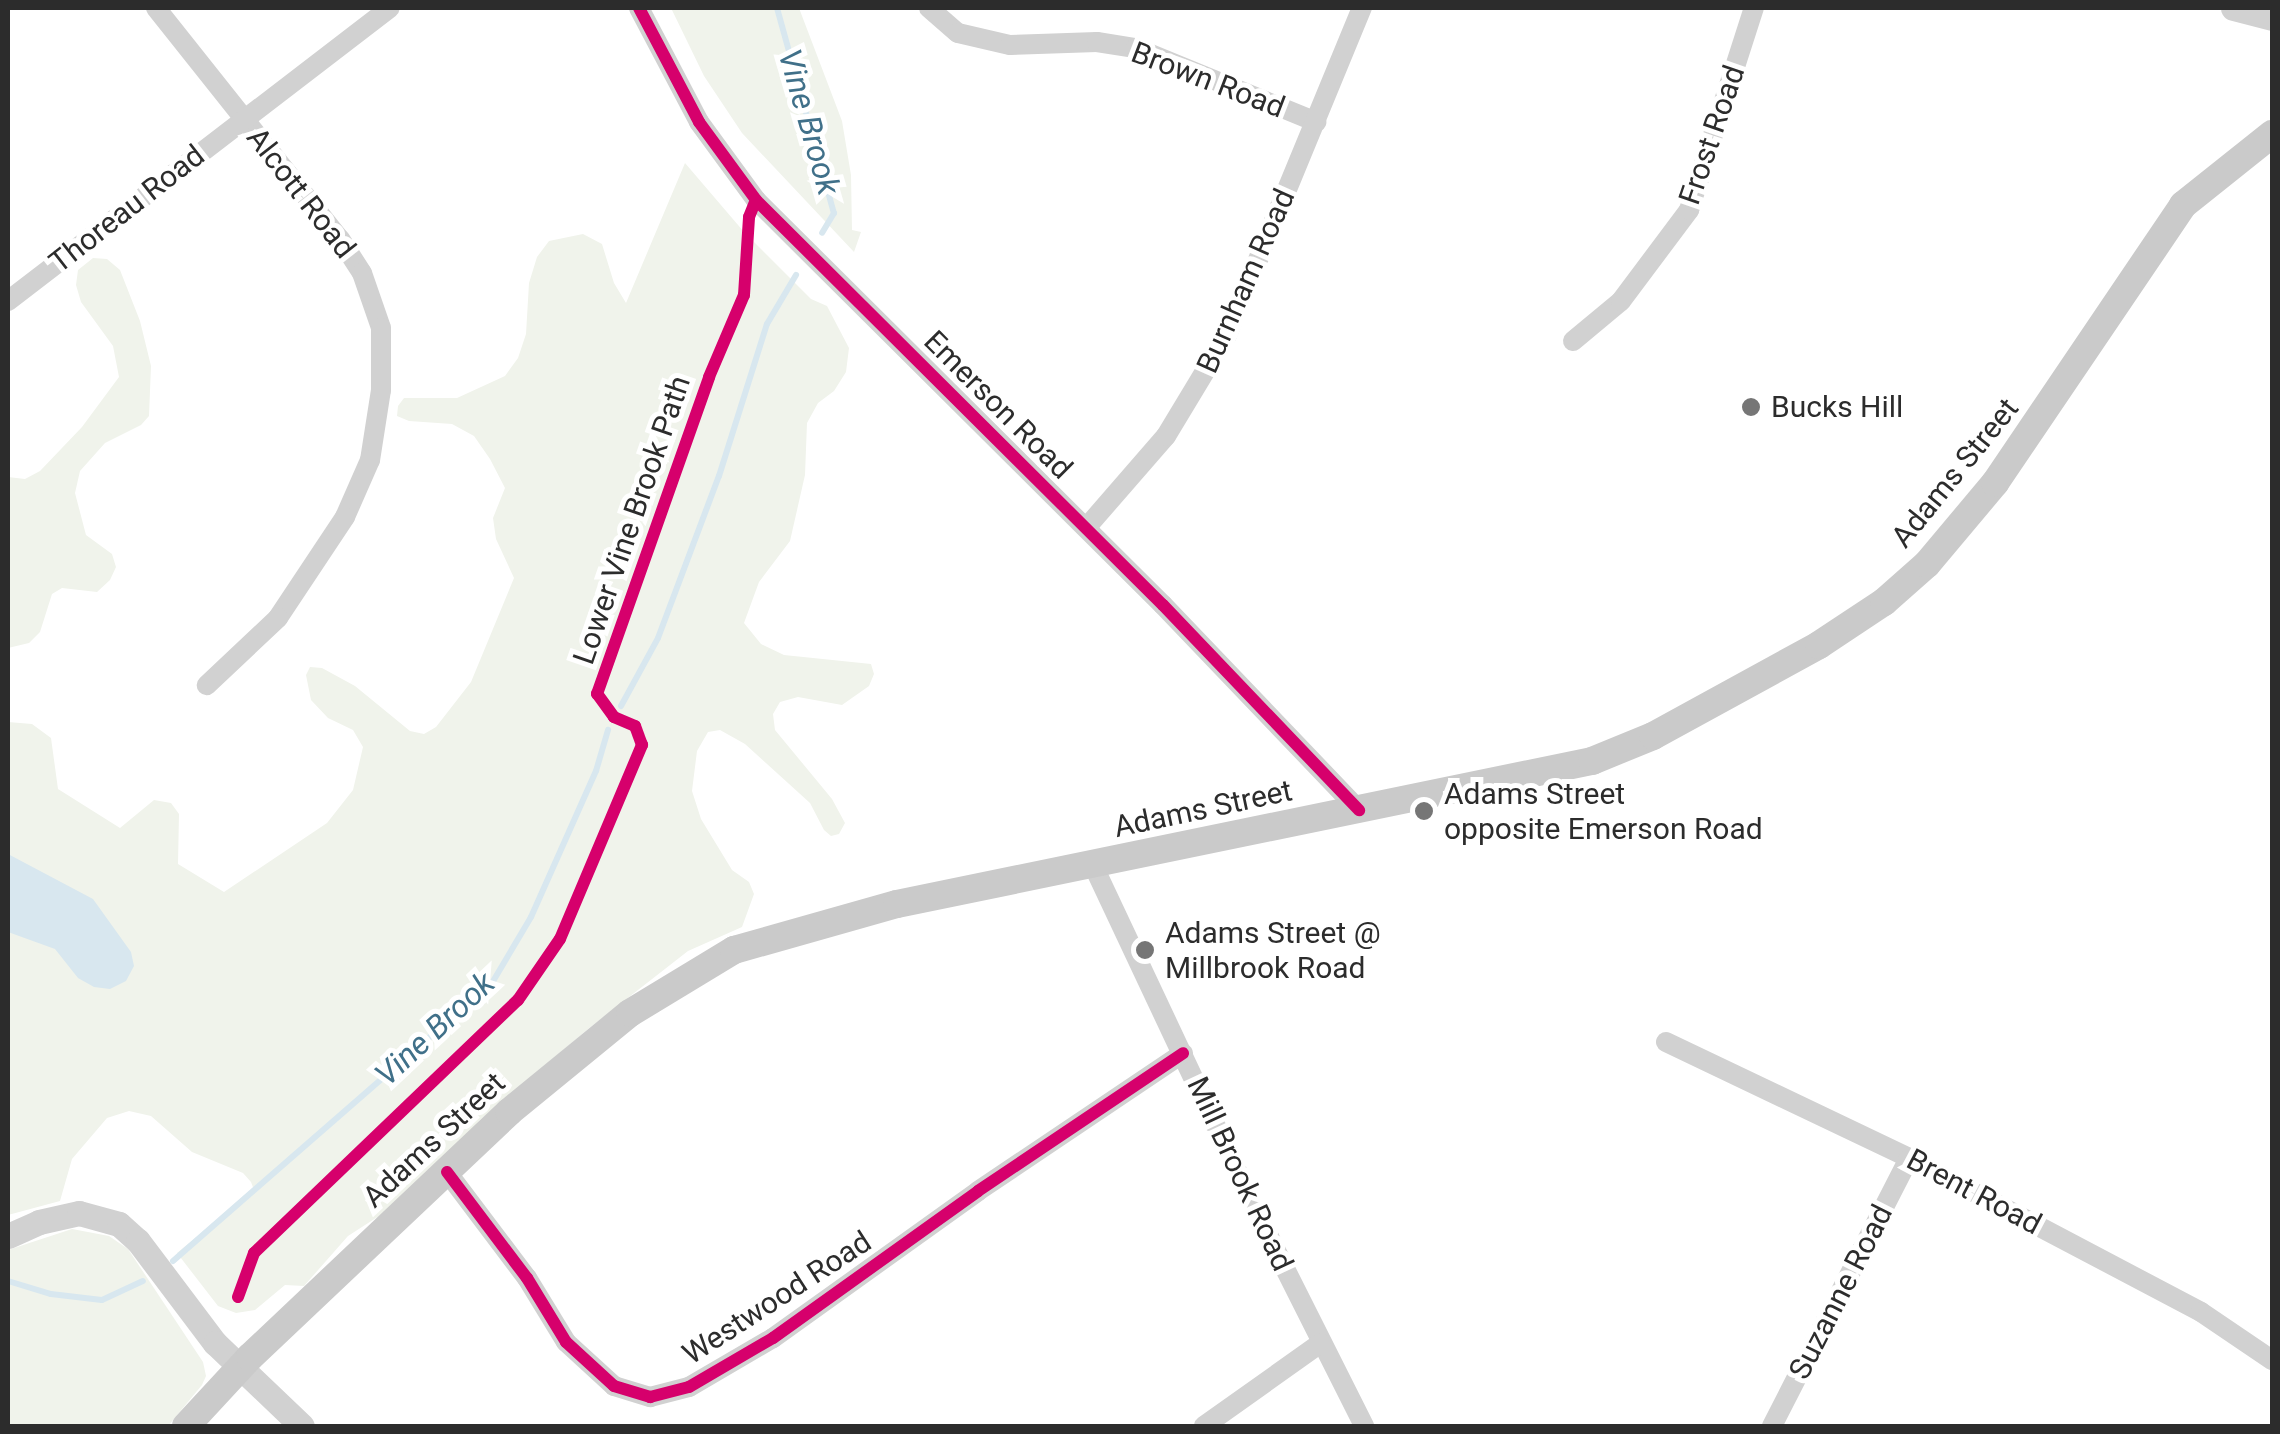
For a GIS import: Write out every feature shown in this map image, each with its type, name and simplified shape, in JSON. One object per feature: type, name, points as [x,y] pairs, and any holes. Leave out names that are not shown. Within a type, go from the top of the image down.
[{"type":"main road","name":"Adams Street","points":[[186,1426],[240,1367],[509,1112],[630,1014],[734,950],[880,908],[1592,760],[1653,736],[1819,645],[1884,602],[1927,564],[1995,483],[2182,205],[2272,134]]},
{"type":"street","name":"Alcott Road","points":[[156,8],[362,274],[381,328],[381,390],[370,460],[345,516],[278,618],[207,685]]},
{"type":"street","name":"Thoreau Road","points":[[8,301],[390,8]]},
{"type":"street","name":"Emerson Road","points":[[639,8],[699,122],[756,200],[1086,528],[1360,810]]},
{"type":"street","name":"Brown Road","points":[[930,8],[958,33],[1010,45],[1098,42],[1136,48],[1316,122]]},
{"type":"street","name":"Burnham Road","points":[[1086,528],[1166,436],[1228,335],[1362,8]]},
{"type":"street","name":"Frost Road","points":[[1574,341],[1621,301],[1689,210],[1754,8]]},
{"type":"street","points":[[2233,8],[2272,18]]},
{"type":"street","name":"Mill Brook Road","points":[[1093,865],[1364,1426]]},
{"type":"street","name":"Brent Road","points":[[1666,1042],[1909,1158],[2201,1312],[2272,1360]]},
{"type":"street","name":"Westwood Road","points":[[447,1172],[528,1278],[566,1342],[614,1386],[650,1397],[689,1387],[773,1338],[978,1190],[1183,1053]]},
{"type":"street","name":"Suzanne Road","points":[[1772,1426],[1909,1158]]},
{"type":"street","points":[[8,1236],[78,1213],[119,1224],[138,1241],[198,1324],[302,1426]]},
{"type":"street","points":[[1204,1426],[1321,1343]]},
{"type":"shaded area","points":[[671,8],[799,8],[842,121],[851,175],[852,230],[861,232],[854,252],[742,133],[704,76]]},
{"type":"shaded area","points":[[685,163],[744,232],[811,299],[827,306],[849,348],[846,372],[834,391],[818,403],[807,423],[805,475],[790,541],[759,582],[744,623],[761,644],[784,655],[871,664],[874,674],[869,686],[842,705],[798,697],[780,702],[773,714],[775,730],[832,799],[845,823],[839,834],[831,836],[824,830],[810,803],[745,744],[720,730],[708,732],[697,751],[692,791],[701,819],[732,870],[749,882],[754,894],[742,927],[688,951],[588,1029],[480,1120],[439,1169],[393,1207],[348,1236],[304,1286],[285,1285],[255,1310],[236,1313],[218,1306],[177,1253],[254,1190],[251,1182],[243,1173],[192,1152],[151,1116],[129,1111],[107,1118],[72,1159],[60,1201],[8,1215],[8,722],[32,724],[51,738],[58,789],[120,828],[154,800],[171,803],[179,814],[178,864],[224,892],[327,823],[353,790],[363,747],[353,730],[328,718],[311,700],[306,675],[310,667],[322,668],[355,686],[410,731],[424,734],[436,727],[471,682],[514,578],[496,539],[493,518],[505,488],[490,459],[474,436],[452,424],[409,421],[397,416],[398,406],[404,398],[457,398],[505,376],[518,358],[526,334],[529,283],[537,257],[549,241],[583,234],[602,244],[614,283],[626,303]]},
{"type":"shaded area","points":[[93,258],[107,259],[120,270],[140,321],[151,366],[149,416],[141,425],[105,443],[80,471],[75,493],[86,535],[112,554],[116,567],[110,580],[97,592],[62,588],[52,594],[40,632],[29,643],[8,648],[8,477],[25,479],[40,471],[82,427],[119,377],[113,346],[81,302],[76,285],[78,270]]},
{"type":"shaded area","points":[[8,854],[93,899],[131,952],[134,966],[126,981],[110,989],[94,987],[78,978],[55,949],[8,932]]},
{"type":"shaded area","points":[[72,1229],[109,1236],[128,1249],[203,1362],[206,1376],[202,1385],[168,1426],[8,1426],[8,1250]]},
{"type":"waterway","name":"Vine Brook","points":[[777,8],[834,213],[822,233]]},
{"type":"waterway","name":"Vine Brook","points":[[621,706],[658,638],[719,476],[767,324],[796,275]]},
{"type":"waterway","name":"Vine Brook","points":[[173,1261],[492,983],[531,917],[596,771],[608,730]]},
{"type":"waterway","name":"Vine Brook","points":[[8,1281],[51,1294],[102,1300],[143,1281]]},
{"type":"cycle path","points":[[639,8],[699,122],[756,200],[1163,605],[1359,810]]},
{"type":"cycle path","name":"Lower Vine Brook Path","points":[[238,1297],[254,1253],[518,1000],[560,939],[642,745],[635,726],[614,717],[597,694],[709,377],[744,295],[749,217],[756,200]]},
{"type":"cycle path","points":[[447,1172],[527,1278],[566,1342],[614,1386],[650,1397],[689,1387],[773,1338],[978,1191],[1183,1053]]},
{"type":"place","name":"Bucks Hill","points":[[1751,407]]},
{"type":"place","name":"Adams Street opposite Emerson Road","points":[[1424,811]]},
{"type":"place","name":"Adams Street @ Millbrook Road","points":[[1145,950]]}]
